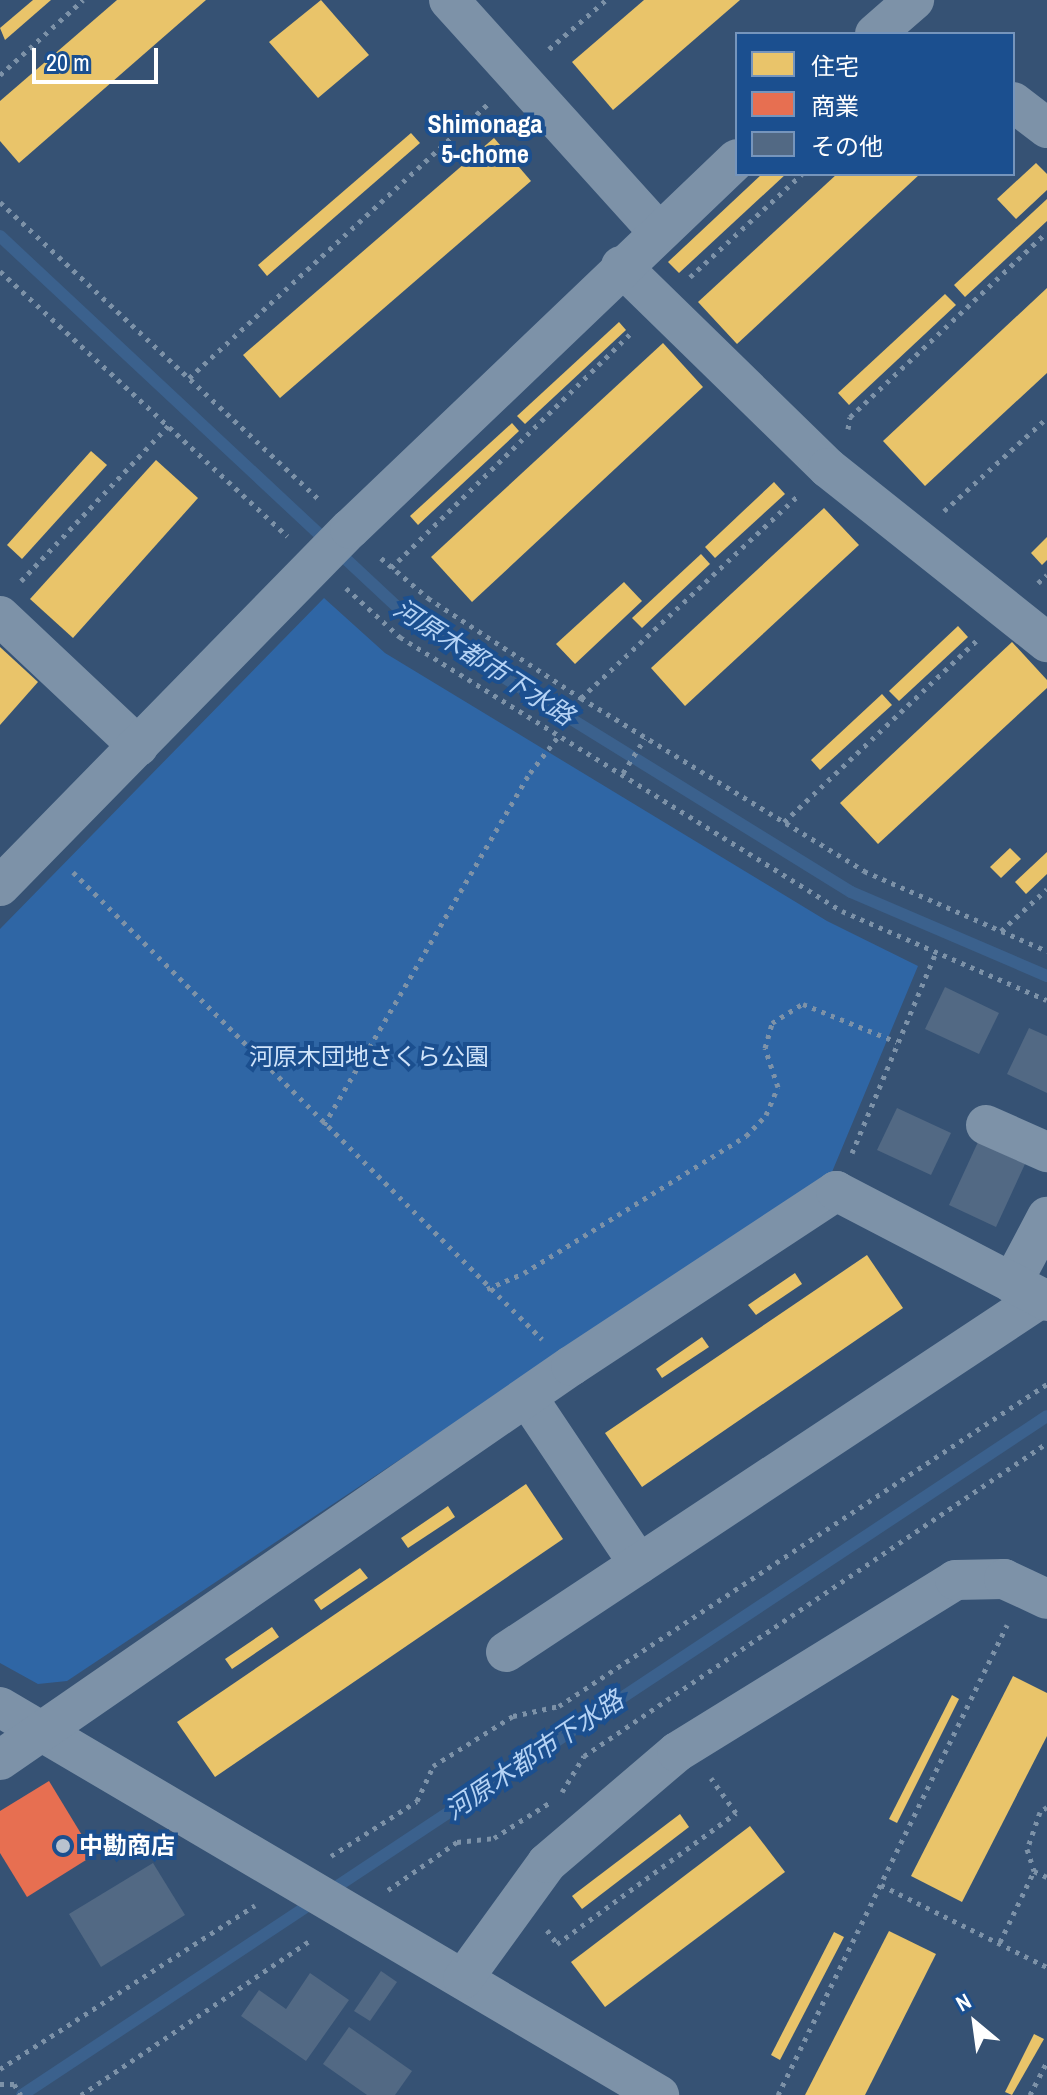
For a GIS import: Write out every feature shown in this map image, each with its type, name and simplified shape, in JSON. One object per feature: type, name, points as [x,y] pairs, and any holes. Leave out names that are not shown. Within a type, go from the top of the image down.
[{"type":"street","points":[[449,0],[515,79],[658,231]]},
{"type":"street","points":[[1015,104],[1047,128]]},
{"type":"street","points":[[0,886],[350,529],[621,266],[735,161]]},
{"type":"street","points":[[621,266],[828,468],[1047,642]]},
{"type":"street","points":[[6,603],[138,746]]},
{"type":"street","points":[[986,1125],[1047,1152]]},
{"type":"street","points":[[0,1760],[571,1366],[836,1191],[1033,1294]]},
{"type":"street","points":[[506,1652],[1033,1294],[1047,1217]]},
{"type":"street","points":[[527,1397],[639,1564]]},
{"type":"street","points":[[463,1979],[547,1863],[689,1745],[955,1580],[1004,1579],[1036,1594]]},
{"type":"street","points":[[0,1707],[659,2095]]},
{"type":"path","points":[[0,75],[83,0]]},
{"type":"path","points":[[189,378],[515,79],[606,0]]},
{"type":"path","points":[[391,568],[660,304],[800,176]]},
{"type":"path","points":[[0,202],[391,568],[428,598],[581,698],[864,871],[1047,951]]},
{"type":"path","points":[[858,441],[848,430],[850,417],[1047,232]]},
{"type":"path","points":[[0,271],[400,637],[842,911],[1047,1000]]},
{"type":"path","points":[[941,514],[1047,418]]},
{"type":"path","points":[[6,603],[168,426]]},
{"type":"path","points":[[581,698],[828,468]]},
{"type":"path","points":[[784,822],[1047,575]]},
{"type":"path","points":[[324,1125],[530,773],[560,734]]},
{"type":"path","points":[[623,773],[645,738]]},
{"type":"path","points":[[61,860],[487,1289],[571,1366]]},
{"type":"path","points":[[1001,931],[1047,889]]},
{"type":"path","points":[[836,1191],[936,952]]},
{"type":"path","points":[[487,1289],[524,1273],[746,1136],[766,1115],[778,1087],[765,1048],[772,1023],[793,1010],[803,1004],[897,1042]]},
{"type":"path","points":[[0,2069],[417,1801],[433,1766],[513,1716],[559,1706],[1047,1384]]},
{"type":"path","points":[[81,2095],[457,1842],[494,1838],[560,1796],[584,1756],[1047,1443]]},
{"type":"path","points":[[778,2095],[881,1885],[1036,1594]]},
{"type":"path","points":[[523,1896],[557,1944],[736,1813],[689,1745]]},
{"type":"path","points":[[1000,1942],[1034,1871],[1027,1849],[1040,1812],[1047,1807]]},
{"type":"path","points":[[1034,1871],[1047,1877]]},
{"type":"path","points":[[881,1885],[1047,1967]]},
{"type":"path","points":[[1030,2095],[1047,2061]]},
{"type":"path","points":[[0,2084],[14,2084],[21,2095]]},
{"type":"green space","name":"河原木団地さくら公園","points":[[324,598],[385,653],[827,921],[918,966],[832,1172],[67,1681],[38,1684],[0,1663],[0,929]]},
{"type":"building: 住宅","points":[[33,0],[51,0],[5,40],[0,28]]},
{"type":"building: 住宅","points":[[117,0],[206,0],[19,163],[0,141],[0,101]]},
{"type":"building: 住宅","points":[[321,0],[369,55],[318,98],[269,42]]},
{"type":"building: 住宅","points":[[644,0],[740,0],[613,110],[572,62]]},
{"type":"building: 住宅","points":[[411,133],[420,143],[267,276],[258,265]]},
{"type":"building: 住宅","points":[[494,138],[531,181],[280,398],[243,355]]},
{"type":"building: 住宅","points":[[1036,163],[1047,174],[1047,190],[1016,219],[997,199]]},
{"type":"building: 住宅","points":[[760,176],[784,176],[679,273],[668,262]]},
{"type":"building: 住宅","points":[[835,176],[918,176],[737,344],[698,302]]},
{"type":"building: 住宅","points":[[1047,199],[1047,221],[965,297],[954,285]]},
{"type":"building: 住宅","points":[[1047,288],[1047,373],[925,486],[883,441]]},
{"type":"building: 住宅","points":[[945,294],[956,305],[849,405],[838,393]]},
{"type":"building: 住宅","points":[[619,322],[626,330],[525,424],[517,416]]},
{"type":"building: 住宅","points":[[663,343],[703,387],[472,602],[431,557]]},
{"type":"building: 住宅","points":[[512,423],[519,431],[418,525],[410,516]]},
{"type":"building: 住宅","points":[[91,451],[107,465],[22,559],[7,545]]},
{"type":"building: 住宅","points":[[156,460],[198,498],[73,638],[30,599]]},
{"type":"building: 住宅","points":[[774,482],[785,494],[715,558],[705,547]]},
{"type":"building: 住宅","points":[[824,508],[859,545],[685,706],[651,668]]},
{"type":"building: 住宅","points":[[1047,537],[1047,560],[1042,565],[1031,553]]},
{"type":"building: 住宅","points":[[701,554],[710,564],[642,628],[632,618]]},
{"type":"building: 住宅","points":[[624,582],[642,601],[575,664],[556,644]]},
{"type":"building: 住宅","points":[[958,626],[968,637],[899,701],[889,691]]},
{"type":"building: 住宅","points":[[1012,642],[1047,680],[1047,688],[878,844],[840,803]]},
{"type":"building: 住宅","points":[[0,647],[38,682],[0,725]]},
{"type":"building: 住宅","points":[[882,694],[892,705],[820,770],[811,760]]},
{"type":"building: 住宅","points":[[1010,848],[1021,859],[1001,878],[990,867]]},
{"type":"building: 住宅","points":[[1047,852],[1047,874],[1026,894],[1015,882]]},
{"type":"building: 住宅","points":[[867,1255],[903,1308],[642,1487],[605,1433]]},
{"type":"building: 住宅","points":[[795,1273],[802,1284],[756,1315],[748,1305]]},
{"type":"building: 住宅","points":[[702,1337],[709,1347],[662,1378],[656,1369]]},
{"type":"building: 住宅","points":[[526,1484],[563,1539],[215,1777],[177,1722]]},
{"type":"building: 住宅","points":[[448,1506],[455,1517],[408,1548],[401,1538]]},
{"type":"building: 住宅","points":[[360,1568],[368,1578],[321,1610],[314,1600]]},
{"type":"building: 住宅","points":[[272,1627],[279,1637],[232,1669],[225,1659]]},
{"type":"building: 住宅","points":[[1013,1676],[1047,1693],[1047,1736],[962,1902],[911,1876]]},
{"type":"building: 住宅","points":[[952,1695],[959,1699],[897,1823],[889,1819]]},
{"type":"building: 住宅","points":[[680,1814],[689,1827],[582,1909],[572,1896]]},
{"type":"building: 住宅","points":[[750,1826],[785,1872],[605,2007],[571,1962]]},
{"type":"building: 住宅","points":[[889,1931],[936,1954],[865,2095],[805,2095]]},
{"type":"building: 住宅","points":[[834,1932],[844,1937],[780,2060],[771,2055]]},
{"type":"building: 住宅","points":[[1034,2034],[1044,2039],[1012,2095],[1005,2092]]},
{"type":"building: 商業","points":[[49,1781],[94,1855],[27,1897],[0,1853],[0,1811]]},
{"type":"building: その他","points":[[945,987],[999,1013],[979,1054],[925,1029]]},
{"type":"building: その他","points":[[1029,1028],[1047,1036],[1047,1093],[1007,1074]]},
{"type":"building: その他","points":[[897,1108],[951,1133],[931,1175],[877,1150]]},
{"type":"building: その他","points":[[978,1142],[1025,1164],[996,1227],[949,1205]]},
{"type":"building: その他","points":[[153,1863],[185,1915],[101,1967],[69,1914]]},
{"type":"building: その他","points":[[381,1971],[397,1982],[370,2021],[354,2011]]},
{"type":"building: その他","points":[[310,1973],[349,2000],[306,2061],[241,2016],[259,1990],[286,2009]]},
{"type":"building: その他","points":[[349,2027],[412,2071],[395,2095],[367,2095],[323,2064]]},
{"type":"waterway","name":"河原木都市下水路","points":[[0,236],[411,620],[851,892],[1047,976]]},
{"type":"waterway","name":"河原木都市下水路","points":[[22,2095],[1047,1416]]},
{"type":"place","name":"中勘商店","points":[[63,1846]]},
{"type":"district","name":"Shimonaga 5-chome","points":[[485,139]]}]
